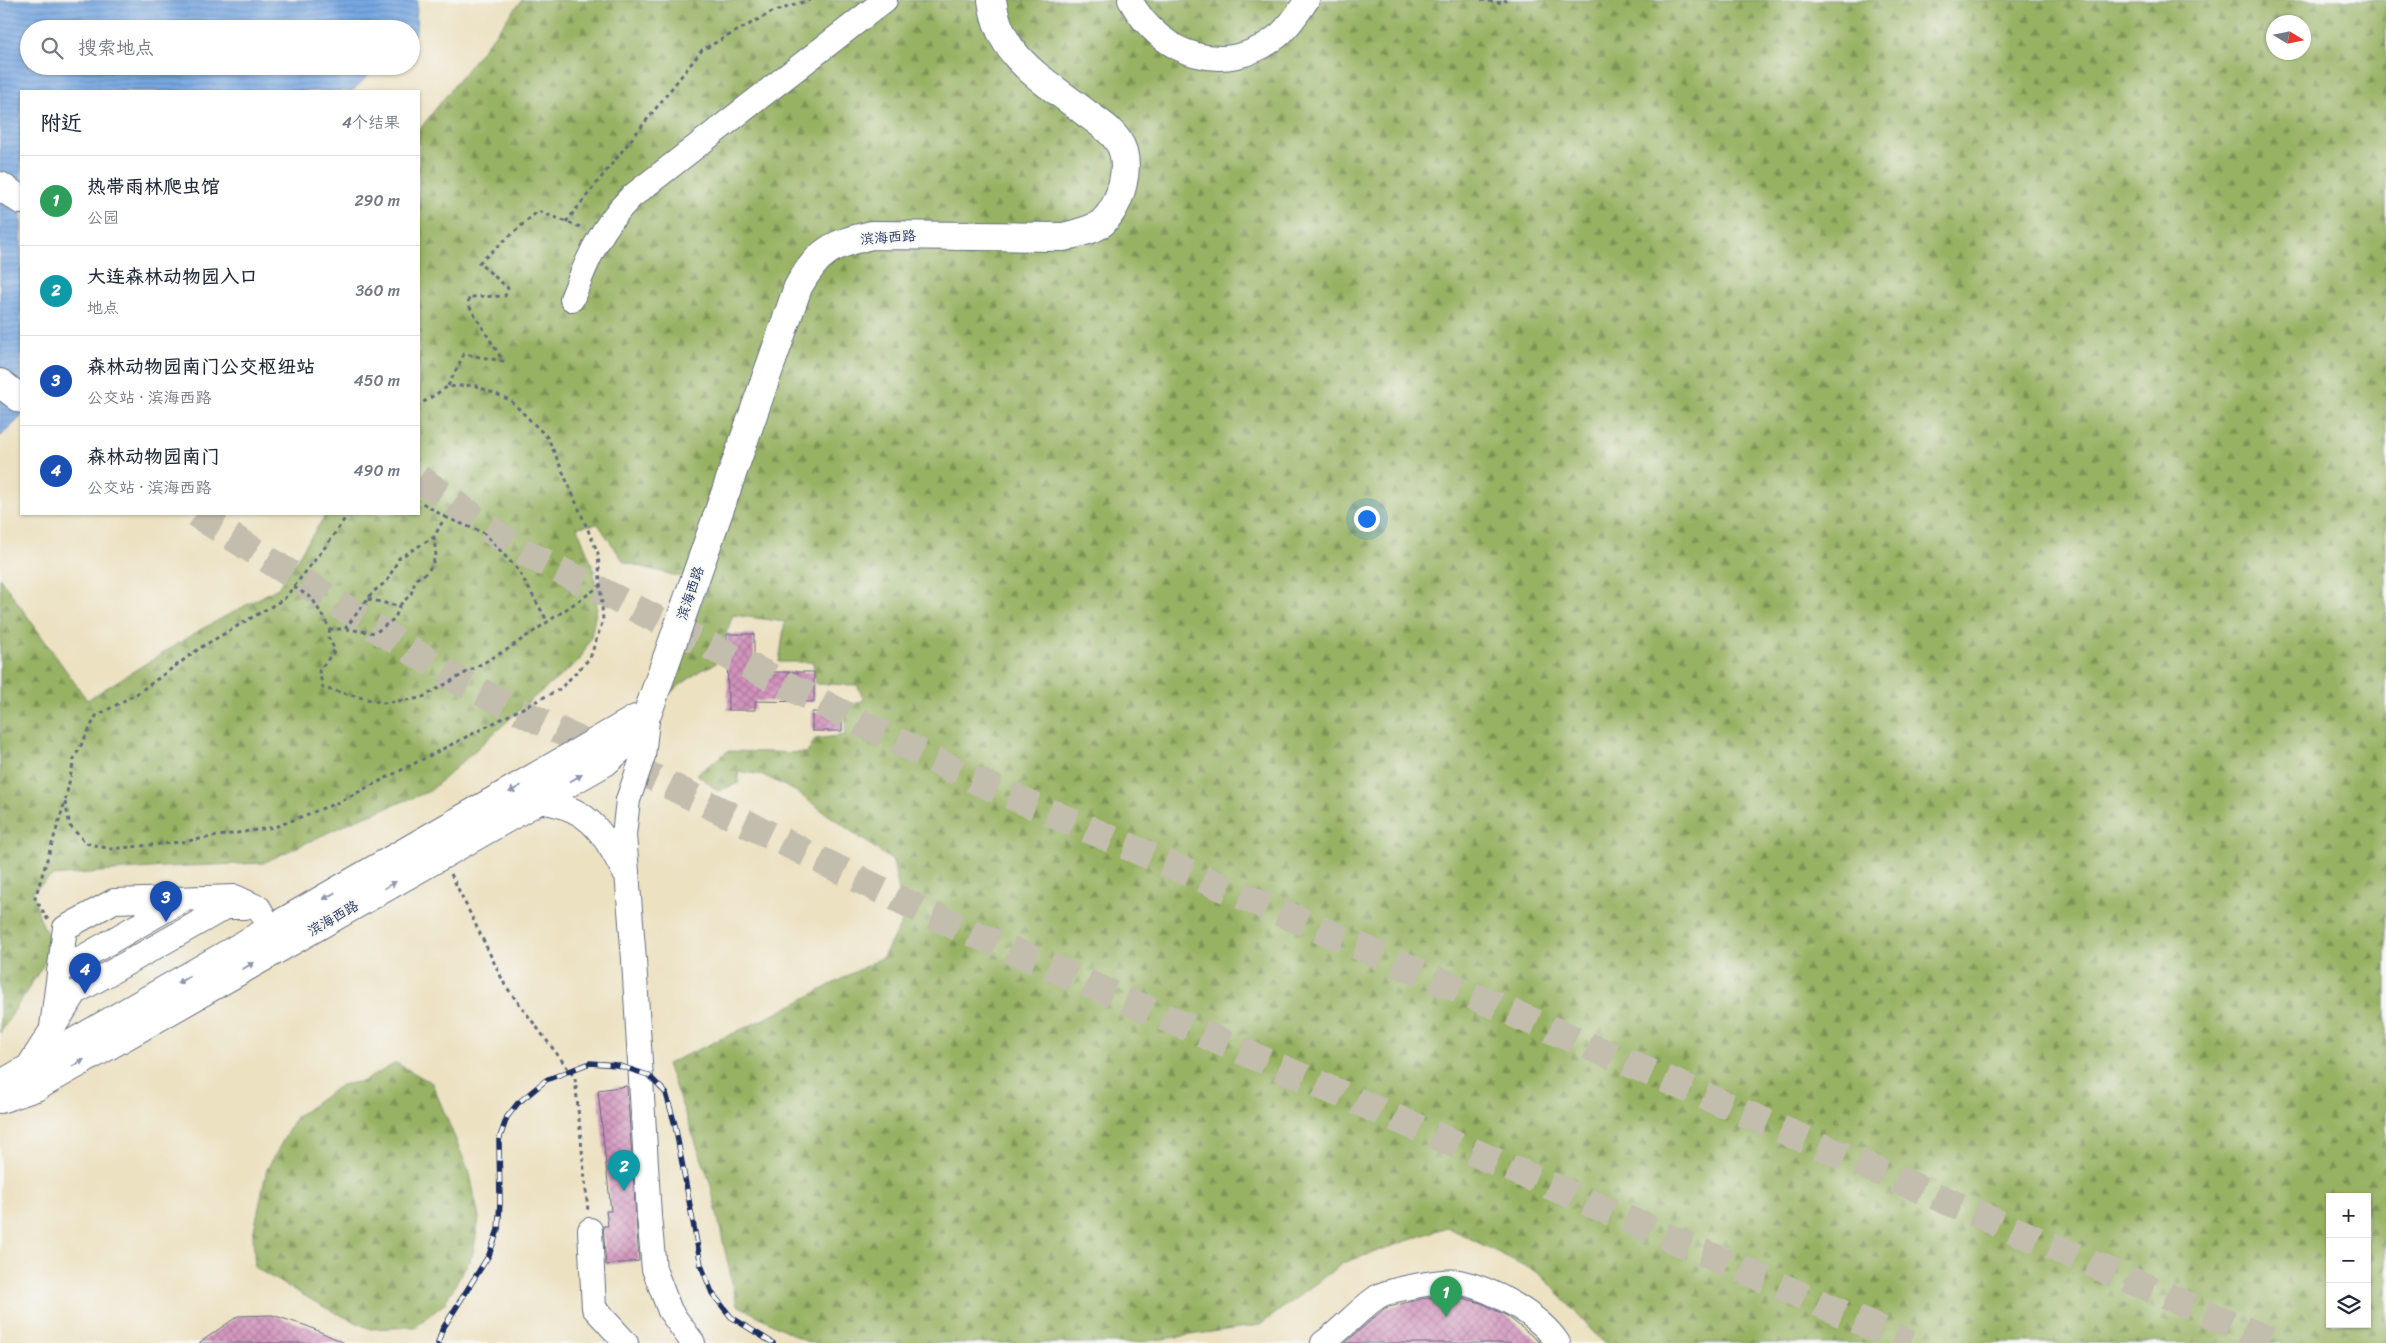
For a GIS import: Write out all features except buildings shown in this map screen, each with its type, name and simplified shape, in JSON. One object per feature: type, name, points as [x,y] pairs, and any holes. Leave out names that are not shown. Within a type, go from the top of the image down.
[{"type":"highway","name":"滨海西路","points":[[270,928],[442,855],[606,762],[623,746],[648,712],[790,309],[810,266],[827,251],[847,241],[872,235],[1064,236],[1086,231],[1102,223],[1113,209],[1121,189],[1124,172],[1124,156],[1118,142],[1108,129],[1030,69],[1012,52],[1000,34],[992,0]]},
{"type":"highway","points":[[0,186],[20,199]]},
{"type":"highway","points":[[0,383],[20,398]]},
{"type":"highway","name":"滨海西路","points":[[0,1099],[270,928],[648,712]]},
{"type":"highway","name":"滨海西路","points":[[0,1086],[31,1079]]},
{"type":"street","points":[[572,299],[588,258],[600,236],[613,215],[631,197],[885,0]]},
{"type":"street","points":[[1130,0],[1146,25],[1161,39],[1177,49],[1197,56],[1218,58],[1239,55],[1258,48],[1278,36],[1294,20],[1307,0]]},
{"type":"street","points":[[648,712],[643,756],[628,800],[625,826],[654,1269],[670,1311],[693,1343]]},
{"type":"street","points":[[537,801],[560,803],[578,812],[596,826],[612,849],[627,878]]},
{"type":"street","points":[[52,1027],[65,928],[114,901],[235,897],[270,928]]},
{"type":"street","points":[[58,979],[190,912],[235,897]]},
{"type":"street","points":[[58,979],[186,898]]},
{"type":"street","points":[[31,1079],[52,1027],[76,992],[226,907],[270,928]]},
{"type":"street","points":[[590,1230],[594,1308],[626,1343]]},
{"type":"street","points":[[1323,1343],[1380,1296],[1418,1286],[1457,1282],[1510,1301],[1550,1330],[1558,1343]]},
{"type":"path","points":[[566,222],[702,50],[772,12],[810,0]]},
{"type":"path","points":[[1481,0],[1502,2],[1506,0]]},
{"type":"path","points":[[447,387],[464,354],[503,362],[468,304],[469,297],[505,296],[508,288],[479,263],[538,211],[600,236]]},
{"type":"path","points":[[65,802],[70,826],[86,842],[111,850],[181,842],[275,827],[330,805],[560,689],[590,658],[603,620],[598,553],[548,438],[510,400],[474,385],[447,387],[420,404]]},
{"type":"path","points":[[420,502],[444,517],[484,533],[518,570],[548,622]]},
{"type":"path","points":[[62,947],[35,898],[65,802],[67,784],[74,760],[96,716],[138,693],[203,646],[284,599],[347,515]]},
{"type":"path","points":[[345,629],[373,592],[387,581],[399,558],[434,537],[444,517]]},
{"type":"path","points":[[330,629],[375,633],[395,618],[400,605],[411,594],[416,579],[428,572],[436,556],[434,537]]},
{"type":"path","points":[[294,587],[312,598],[330,629],[328,637],[335,650],[318,671],[323,688],[383,703],[421,698],[508,649],[601,586]]},
{"type":"path","points":[[368,599],[400,605]]},
{"type":"path","points":[[442,855],[505,985],[575,1078],[590,1230]]},
{"type":"green space","points":[[522,0],[2386,0],[2386,1343],[1603,1343],[1541,1274],[1447,1227],[1343,1263],[1260,1325],[1135,1343],[809,1343],[737,1305],[710,1182],[667,1064],[781,1011],[883,957],[904,918],[893,861],[795,791],[763,775],[738,771],[739,783],[718,791],[697,774],[728,751],[807,753],[815,739],[845,735],[846,708],[864,700],[857,685],[816,684],[813,662],[779,662],[785,622],[733,615],[715,664],[701,670],[664,697],[708,584],[624,562],[598,524],[577,527],[594,570],[597,607],[591,637],[579,661],[533,698],[430,791],[355,820],[263,863],[163,867],[52,876],[33,891],[40,919],[54,948],[0,1033],[0,578],[87,700],[200,630],[278,588],[325,515],[420,515],[420,129]]},
{"type":"green space","points":[[396,1063],[432,1083],[470,1174],[479,1218],[473,1254],[444,1304],[415,1327],[370,1329],[328,1309],[255,1268],[253,1235],[267,1169],[296,1117],[341,1085],[364,1081]]},
{"type":"water","points":[[0,0],[417,0],[416,20],[20,20],[20,75],[369,75],[353,90],[20,90],[20,418],[0,437]]},
{"type":"tunnel","points":[[420,479],[516,548],[970,778],[2275,1343]]},
{"type":"tunnel","points":[[198,515],[461,682],[931,915],[1910,1343]]},
{"type":"railway","points":[[438,1343],[442,1330],[489,1255],[498,1230],[500,1203],[499,1140],[507,1117],[518,1103],[546,1080],[590,1063],[617,1065],[648,1075],[666,1093],[675,1125],[701,1265],[712,1293],[731,1317],[773,1343]]},
{"type":"place","name":"森林动物园南门公交枢纽站","points":[[166,922]]},
{"type":"place","name":"森林动物园南门","points":[[85,994]]},
{"type":"place","name":"大连森林动物园入口","points":[[624,1191]]},
{"type":"place","name":"热带雨林爬虫馆","points":[[1446,1317]]}]
